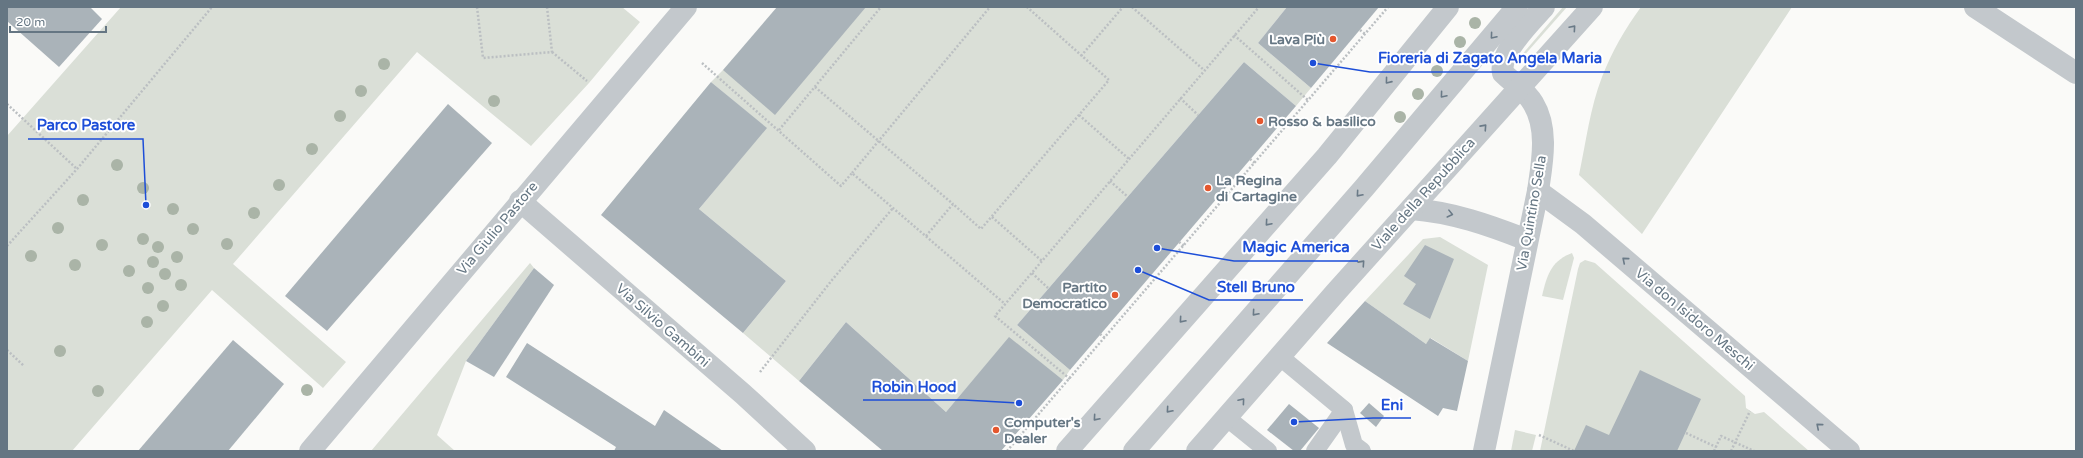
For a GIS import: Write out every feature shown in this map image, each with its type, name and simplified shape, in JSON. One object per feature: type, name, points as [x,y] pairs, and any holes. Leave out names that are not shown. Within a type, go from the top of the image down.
[{"type":"street","name":"Via Giulio Pastore","points":[[310,451],[520,201],[686,7]]},
{"type":"street","points":[[1067,451],[1327,156],[1448,7]]},
{"type":"street","points":[[1134,451],[1359,194],[1517,7]]},
{"type":"street","points":[[1544,7],[1503,58],[1501,67],[1503,73],[1519,88],[1592,7]]},
{"type":"street","points":[[1975,7],[2076,74]]},
{"type":"street","name":"Via Quintino Sella","points":[[1484,451],[1538,191],[1543,160],[1543,138],[1539,117],[1533,103],[1519,88]]},
{"type":"street","name":"Viale della Repubblica","points":[[1198,451],[1279,356],[1519,88]]},
{"type":"street","name":"Via don Isidoro Meschi","points":[[1538,191],[1583,224],[1849,451]]},
{"type":"street","name":"Via Silvio Gambini","points":[[520,201],[743,394],[805,451]]},
{"type":"street","points":[[1411,209],[1438,211],[1469,218],[1527,240]]},
{"type":"lane","points":[[1279,356],[1344,410],[1354,445],[1362,451]]},
{"type":"lane","points":[[1315,451],[1344,410]]},
{"type":"lane","points":[[1227,418],[1268,451]]},
{"type":"path","points":[[7,246],[77,169],[212,7]]},
{"type":"path","points":[[477,7],[483,58],[552,52],[589,82]]},
{"type":"path","points":[[547,7],[552,52]]},
{"type":"path","points":[[779,130],[881,7]]},
{"type":"path","points":[[702,63],[841,186],[990,7]]},
{"type":"path","points":[[815,87],[981,229],[1109,80],[1027,7]]},
{"type":"path","points":[[1081,56],[1123,7]]},
{"type":"path","points":[[1132,7],[1204,70]]},
{"type":"path","points":[[1070,379],[995,316],[1259,7]]},
{"type":"path","points":[[1007,451],[1309,101],[1388,7]]},
{"type":"path","points":[[1360,30],[1365,34]]},
{"type":"path","points":[[1234,35],[1309,101]]},
{"type":"path","points":[[1180,98],[1198,115]]},
{"type":"path","points":[[7,104],[77,169]]},
{"type":"path","points":[[1079,115],[1129,159]]},
{"type":"path","points":[[1250,159],[1255,163]]},
{"type":"path","points":[[852,173],[1005,304]]},
{"type":"path","points":[[1110,180],[1128,197]]},
{"type":"path","points":[[926,236],[953,204]]},
{"type":"path","points":[[758,375],[832,280],[893,208]]},
{"type":"path","points":[[992,217],[1042,261]]},
{"type":"path","points":[[1179,242],[1184,246]]},
{"type":"path","points":[[1032,273],[1048,288]]},
{"type":"path","points":[[1100,334],[1104,338]]},
{"type":"path","points":[[7,350],[24,366]]},
{"type":"path","points":[[1731,451],[1750,411]]},
{"type":"path","points":[[1686,433],[1716,447]]},
{"type":"path","points":[[1539,435],[1574,451]]},
{"type":"path","points":[[1714,451],[1721,436],[1754,451]]},
{"type":"shaded area","points":[[121,7],[622,7],[640,22],[589,83],[531,146],[417,52],[233,264],[346,362],[323,388],[212,290],[72,451],[7,451],[7,136]]},
{"type":"shaded area","points":[[866,7],[1287,7],[1258,43],[1311,88],[1296,106],[1244,62],[1017,325],[1070,370],[1063,380],[1009,338],[946,412],[846,322],[799,381],[743,333],[786,281],[699,209],[766,128],[711,82],[723,70]]},
{"type":"shaded area","points":[[1563,7],[1567,7],[1522,58],[1520,57]]},
{"type":"shaded area","points":[[1641,7],[1792,7],[1642,234],[1579,175],[1591,113],[1602,77],[1619,40]]},
{"type":"shaded area","points":[[1440,237],[1488,265],[1468,361],[1431,338],[1426,344],[1365,301],[1423,239]]},
{"type":"shaded area","points":[[1572,253],[1574,258],[1563,300],[1542,296],[1551,270],[1559,260]]},
{"type":"shaded area","points":[[1585,260],[1595,263],[1745,396],[1746,408],[1755,414],[1764,412],[1809,451],[1540,451],[1578,269],[1580,263]]},
{"type":"shaded area","points":[[530,263],[534,268],[466,361],[437,435],[455,451],[371,451]]},
{"type":"shaded area","points":[[1515,430],[1536,435],[1532,451],[1511,451]]},
{"type":"building","points":[[7,7],[90,7],[102,19],[59,67],[7,21]]},
{"type":"building","points":[[777,7],[866,7],[775,115],[723,70]]},
{"type":"building","points":[[1287,7],[1379,7],[1311,88],[1258,43]]},
{"type":"building","points":[[1244,62],[1296,106],[1070,370],[1017,325]]},
{"type":"building","points":[[711,82],[767,128],[699,209],[786,281],[743,333],[601,215]]},
{"type":"building","points":[[448,104],[492,143],[327,331],[285,296]]},
{"type":"building","points":[[1425,245],[1454,259],[1430,319],[1403,304],[1416,284],[1404,276]]},
{"type":"building","points":[[534,268],[554,285],[494,377],[466,361]]},
{"type":"building","points":[[1365,301],[1426,344],[1430,338],[1468,361],[1457,411],[1443,408],[1438,416],[1327,343]]},
{"type":"building","points":[[846,322],[946,412],[1009,337],[1063,380],[1001,451],[883,451],[799,381]]},
{"type":"building","points":[[233,340],[284,384],[228,451],[138,451]]},
{"type":"building","points":[[527,343],[655,426],[664,410],[723,451],[614,451],[616,447],[506,377]]},
{"type":"building","points":[[1640,370],[1701,399],[1677,451],[1574,451],[1586,425],[1609,435]]},
{"type":"building","points":[[1369,403],[1384,416],[1376,427],[1360,413]]},
{"type":"building","points":[[1289,404],[1319,428],[1300,451],[1294,451],[1267,430]]},
{"type":"place","name":"Lava Più","points":[[1333,39]]},
{"type":"place","name":"Fioreria di Zagato Angela Maria","points":[[1313,63]]},
{"type":"place","name":"Rosso & basilico","points":[[1260,121]]},
{"type":"place","name":"La Regina di Cartagine","points":[[1208,188]]},
{"type":"place","name":"Parco Pastore","points":[[146,205]]},
{"type":"place","name":"Magic America","points":[[1157,248]]},
{"type":"place","name":"Stell Bruno","points":[[1138,270]]},
{"type":"place","name":"Partito Democratico","points":[[1115,295]]},
{"type":"place","name":"Robin Hood","points":[[1019,403]]},
{"type":"place","name":"Eni","points":[[1294,422]]},
{"type":"place","name":"Computer's Dealer","points":[[996,430]]}]
